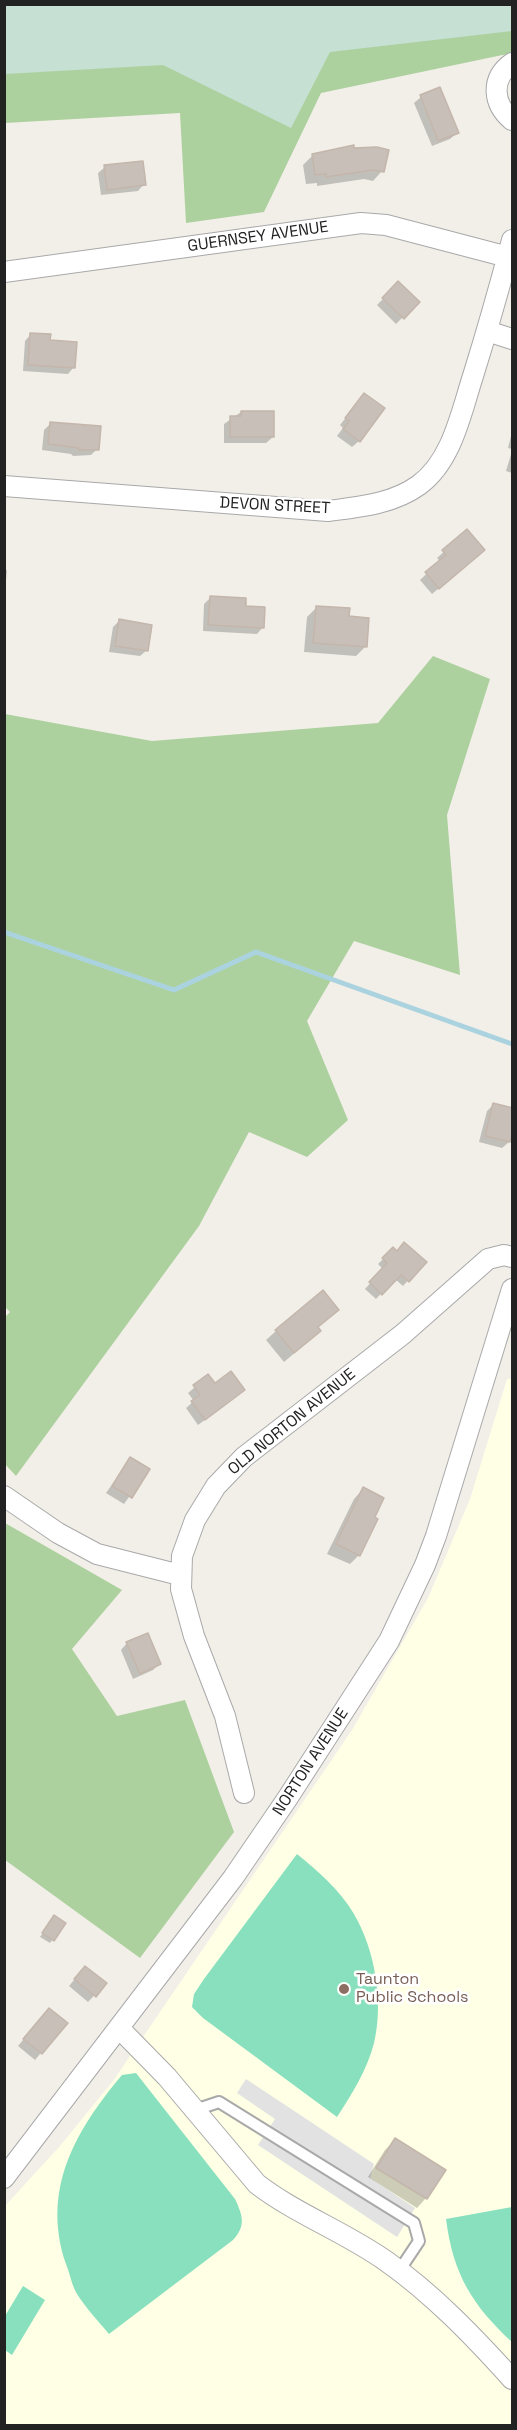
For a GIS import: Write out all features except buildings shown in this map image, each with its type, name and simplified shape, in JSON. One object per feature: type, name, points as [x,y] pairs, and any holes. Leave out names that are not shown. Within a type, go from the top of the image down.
[{"type":"street","points":[[513,63],[502,72],[496,86],[499,105],[513,120]]},
{"type":"street","name":"GUERNSEY AVENUE","points":[[4,272],[361,223],[386,225],[510,248]]},
{"type":"street","name":"DEVON STREET","points":[[4,486],[328,511],[378,504],[408,492],[421,484],[440,462],[453,436],[487,331],[510,248]]},
{"type":"street","points":[[487,331],[513,339]]},
{"type":"street","name":"OLD NORTON AVENUE","points":[[244,1793],[225,1716],[184,1604],[180,1575],[182,1556],[204,1502],[229,1471],[244,1457],[403,1334],[488,1259],[504,1255],[513,1257]]},
{"type":"street","name":"NORTON AVENUE","points":[[4,2178],[238,1870],[389,1641],[425,1565],[436,1536],[513,1289]]},
{"type":"street","points":[[4,1496],[58,1533],[97,1554],[180,1575]]},
{"type":"street","points":[[119,2028],[167,2077],[257,2184],[275,2198],[385,2260],[450,2316],[513,2379]]},
{"type":"lane","points":[[195,2110],[219,2102],[414,2223],[420,2241],[399,2271]]},
{"type":"shaded area","points":[[5,4],[512,5],[512,31],[330,52],[291,128],[163,65],[5,74]]},
{"type":"shaded area","name":"Taunton Public Schools","points":[[507,1379],[512,1379],[512,2425],[5,2425],[4,2207],[60,2146],[113,2081],[352,1730],[428,1598],[470,1499]]},
{"type":"shaded area","points":[[246,2079],[374,2164],[370,2178],[415,2208],[397,2237],[258,2145],[275,2119],[237,2093]]},
{"type":"green space","points":[[5,5],[512,5],[512,53],[321,93],[264,212],[186,223],[180,113],[5,123]]},
{"type":"green space","points":[[433,656],[490,679],[447,815],[460,975],[354,941],[307,1021],[348,1120],[307,1157],[249,1132],[199,1226],[16,1476],[4,1463],[4,1318],[10,1312],[4,1306],[5,714],[152,741],[378,723]]},
{"type":"green space","points":[[5,1523],[122,1590],[72,1649],[117,1716],[185,1700],[234,1832],[140,1958],[5,1860]]},
{"type":"green space","points":[[297,1854],[328,1881],[354,1914],[367,1944],[376,1977],[378,2011],[374,2043],[363,2072],[337,2117],[203,2018],[192,2007],[194,1994],[204,1979]]},
{"type":"green space","points":[[136,2073],[235,2199],[242,2221],[240,2230],[233,2240],[109,2334],[77,2294],[66,2264],[59,2237],[60,2186],[77,2140],[90,2118],[122,2075]]},
{"type":"green space","points":[[512,2207],[512,2342],[486,2315],[467,2287],[454,2256],[446,2219]]},
{"type":"green space","points":[[23,2286],[45,2300],[12,2355],[5,2350],[5,2316]]},
{"type":"waterway","points":[[4,932],[174,990],[256,952],[512,1044]]},
{"type":"place","name":"Taunton Public Schools","points":[[344,1989]]}]
